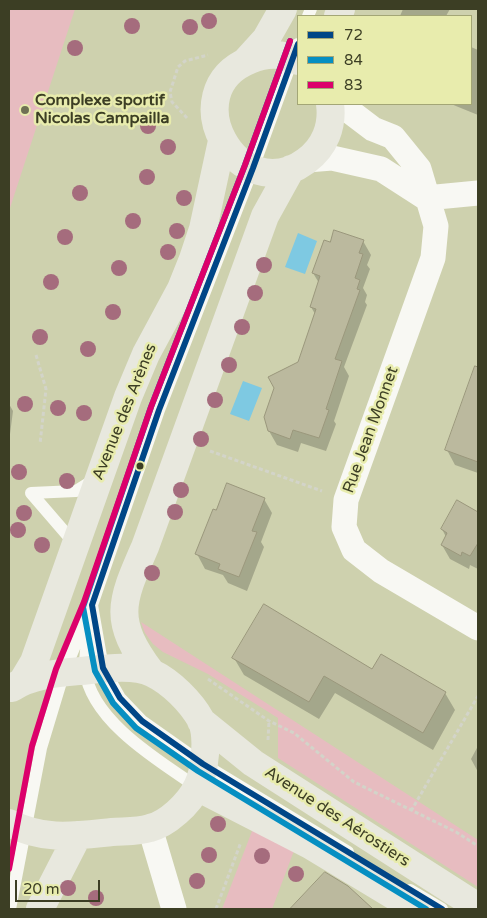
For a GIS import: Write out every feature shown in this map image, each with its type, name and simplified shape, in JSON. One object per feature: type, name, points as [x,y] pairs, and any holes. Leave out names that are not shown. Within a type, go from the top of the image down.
[{"type":"street","points":[[283,9],[266,39],[246,61],[227,76],[215,103],[215,118],[222,141],[235,158],[253,168],[272,171],[332,158],[381,169],[426,198],[478,194]]},
{"type":"street","points":[[246,61],[264,55],[296,54]]},
{"type":"street","points":[[17,827],[52,837],[150,828],[165,821],[181,808],[200,775],[205,739],[201,721],[188,703],[169,684],[151,672],[135,652],[123,615],[124,599],[265,216],[299,164],[320,147],[329,130],[330,105]]},
{"type":"street","name":"Rue Jean Monnet","points":[[341,105],[373,129],[393,137],[419,169],[426,198],[436,226],[433,258],[346,500],[344,527],[354,550],[380,571],[478,628]]},
{"type":"street","name":"Avenue des Arènes","points":[[15,686],[34,662],[99,477],[146,354],[181,289],[193,259],[203,229],[222,141]]},
{"type":"street","points":[[15,686],[84,670],[151,672]]},
{"type":"street","name":"Avenue des Aérostiers","points":[[201,721],[253,763],[478,907]]},
{"type":"street","points":[[200,775],[416,909]]},
{"type":"street","points":[[150,828],[174,909]]},
{"type":"street","points":[[40,909],[78,835]]},
{"type":"lane","points":[[10,909],[17,827],[41,748],[84,670],[92,605],[159,410],[296,54]]},
{"type":"lane","points":[[75,544],[31,493],[76,490],[99,477]]},
{"type":"lane","points":[[92,605],[84,670],[97,702],[115,725],[141,748],[200,775],[442,909]]},
{"type":"lane","points":[[84,670],[92,605]]},
{"type":"lane","points":[[84,670],[120,698],[200,775]]},
{"type":"path","points":[[170,92],[178,66]]},
{"type":"path","points":[[36,355],[46,389],[40,444]]},
{"type":"path","points":[[183,442],[346,500]]},
{"type":"path","points":[[411,811],[478,696]]},
{"type":"path","points":[[269,721],[294,733],[354,782],[456,832],[478,846]]},
{"type":"shaded area","name":"Complexe sportif Nicolas Campailla","points":[[9,9],[75,9],[9,211]]},
{"type":"shaded area","points":[[141,622],[478,840],[478,887],[278,758],[278,718],[208,674],[163,652],[153,644],[145,633]]},
{"type":"shaded area","points":[[254,826],[295,848],[272,909],[222,909]]},
{"type":"water","points":[[298,233],[317,241],[305,274],[285,267]]},
{"type":"water","points":[[243,381],[262,388],[249,421],[230,414]]},
{"type":"building","points":[[334,230],[364,240],[359,253],[363,254],[355,278],[360,280],[357,289],[360,290],[335,359],[342,361],[326,409],[329,410],[319,438],[293,430],[290,439],[268,431],[264,417],[274,388],[268,377],[298,362],[316,309],[310,307],[320,276],[312,273],[324,240],[330,242]]},
{"type":"building","points":[[475,366],[478,367],[478,462],[445,450]]},
{"type":"building","points":[[227,483],[265,498],[252,531],[257,532],[239,577],[218,569],[220,564],[195,554],[213,509],[216,510]]},
{"type":"building","points":[[457,500],[478,512],[478,543],[470,556],[462,552],[461,556],[441,545],[447,533],[441,529]]},
{"type":"building","points":[[264,604],[372,669],[381,654],[446,692],[423,733],[324,676],[309,702],[232,658]]},
{"type":"building","points":[[325,872],[348,886],[373,909],[290,909]]},
{"type":"transit line","name":"84","points":[[290,41],[245,165],[151,407],[83,607],[95,671],[113,703],[136,728],[198,771],[426,909]]},
{"type":"transit line","name":"83","points":[[9,869],[32,746],[56,669],[84,602],[151,407],[245,165],[290,41]]},
{"type":"transit line","name":"72","points":[[297,47],[253,168],[159,410],[92,605],[103,668],[120,698],[142,721],[203,764],[442,909]]},
{"type":"place","name":"Complexe sportif Nicolas Campailla","points":[[25,110]]}]
